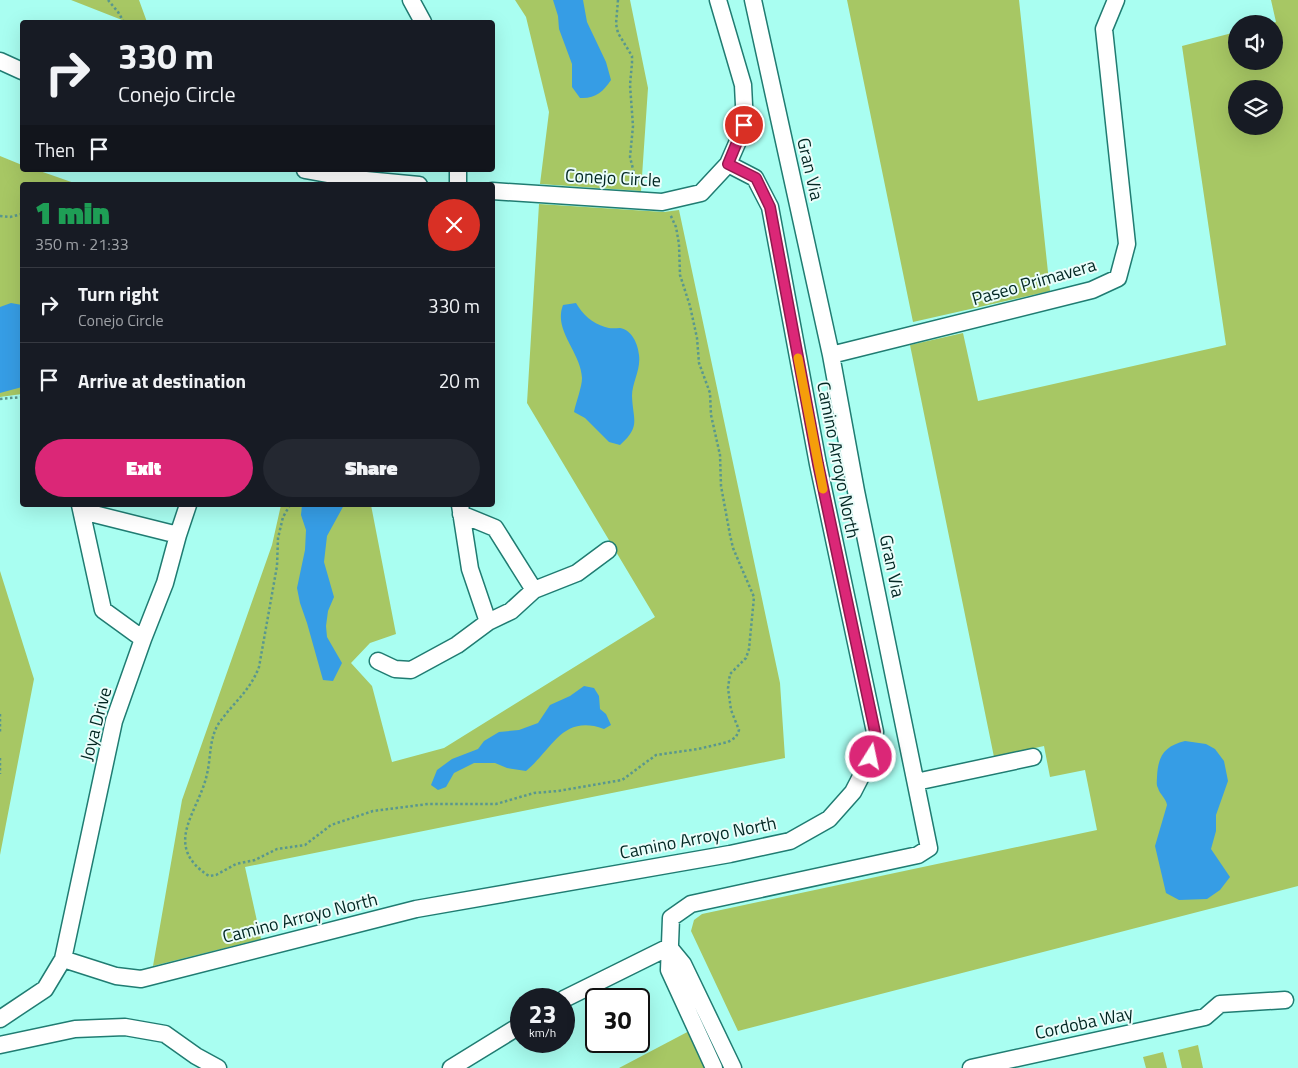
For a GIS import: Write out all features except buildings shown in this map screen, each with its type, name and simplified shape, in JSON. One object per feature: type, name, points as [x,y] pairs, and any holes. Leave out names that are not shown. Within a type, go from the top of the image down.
[{"type":"street","points":[[411,0],[422,20]]},
{"type":"street","name":"Conejo Circle","points":[[495,191],[662,202],[701,193],[728,164],[744,125],[743,84],[718,0]]},
{"type":"street","name":"Gran Via","points":[[669,947],[672,918],[691,904],[918,855],[929,848],[856,491],[831,355],[753,0]]},
{"type":"street","name":"Paseo Primavera","points":[[831,355],[1092,290],[1118,278],[1127,244],[1104,29],[1116,0]]},
{"type":"street","points":[[0,62],[20,70]]},
{"type":"street","name":"Camino Arroyo North","points":[[63,959],[116,976],[141,979],[416,909],[730,854],[790,841],[829,819],[853,792],[871,757],[875,732],[818,464],[770,207],[756,178],[728,164]]},
{"type":"street","points":[[316,172],[387,182]]},
{"type":"street","name":"Joya Drive","points":[[63,959],[114,721],[164,583],[187,507]]},
{"type":"street","points":[[143,639],[103,610],[81,508],[178,535]]},
{"type":"street","points":[[461,510],[495,528],[534,590]]},
{"type":"street","points":[[461,510],[470,569],[488,622]]},
{"type":"street","points":[[378,661],[395,669],[412,670],[457,645],[488,622],[511,611],[534,590],[577,572],[608,550]]},
{"type":"street","points":[[916,782],[1033,757]]},
{"type":"street","points":[[575,994],[669,947]]},
{"type":"street","points":[[669,947],[668,970],[714,1068]]},
{"type":"street","points":[[669,947],[682,964],[733,1068]]},
{"type":"street","points":[[0,1019],[45,989],[63,959]]},
{"type":"street","name":"Cordoba Way","points":[[972,1068],[1205,1017],[1220,1004],[1284,1000]]},
{"type":"street","points":[[0,1045],[75,1029],[125,1027],[165,1034],[196,1056],[218,1068]]},
{"type":"street","points":[[450,1068],[510,1032]]},
{"type":"path","points":[[108,0],[123,20]]},
{"type":"path","points":[[0,216],[10,217],[20,214]]},
{"type":"path","points":[[0,399],[20,397]]},
{"type":"path","points":[[0,714],[0,734]]},
{"type":"path","points":[[0,758],[0,774]]},
{"type":"green space","points":[[71,0],[139,0],[146,20],[122,20]]},
{"type":"green space","points":[[515,0],[630,0],[648,88],[641,191],[540,184],[549,112],[526,17]]},
{"type":"green space","points":[[847,0],[1019,0],[1050,291],[913,322]]},
{"type":"green space","points":[[1271,0],[1298,0],[1298,886],[738,1031],[691,931],[694,920],[702,914],[1097,830],[1085,770],[1050,777],[1044,746],[994,757],[910,345],[963,333],[978,401],[1226,345],[1182,46],[1228,34],[1228,70],[1283,70],[1283,15],[1274,15]]},
{"type":"green space","points":[[0,156],[20,164],[20,172],[43,172],[71,182],[20,182],[20,394],[0,397]]},
{"type":"green space","points":[[539,204],[664,212],[679,210],[780,683],[785,758],[245,867],[261,939],[153,966],[182,800],[272,545],[281,507],[371,507],[396,634],[370,643],[351,663],[372,686],[392,762],[444,748],[655,617],[527,403]]},
{"type":"green space","points":[[0,571],[34,679],[0,855]]},
{"type":"green space","points":[[693,1029],[708,1068],[619,1068]]},
{"type":"green space","points":[[1198,1045],[1203,1068],[1182,1068],[1178,1050]]},
{"type":"green space","points":[[1163,1052],[1167,1068],[1146,1068],[1143,1057]]},
{"type":"water","points":[[553,0],[583,0],[587,22],[606,62],[611,80],[602,91],[594,96],[580,98],[572,87],[572,64],[559,29],[558,16]]},
{"type":"water","points":[[11,303],[20,305],[20,388],[0,393],[0,307]]},
{"type":"water","points":[[576,303],[592,321],[607,328],[624,329],[634,338],[637,346],[639,366],[632,396],[634,423],[631,433],[620,445],[609,442],[585,418],[574,412],[582,378],[577,359],[564,333],[561,315],[563,305]]},
{"type":"water","points":[[302,507],[343,507],[327,536],[324,562],[334,597],[328,611],[327,637],[342,663],[333,681],[323,680],[297,588],[305,550],[306,530],[301,515]]},
{"type":"water","points":[[584,686],[594,688],[599,696],[600,709],[606,714],[611,725],[604,729],[578,726],[568,730],[559,736],[526,771],[507,768],[495,763],[474,763],[454,773],[446,787],[438,790],[431,785],[437,770],[452,759],[478,749],[484,741],[499,732],[519,730],[538,723],[550,705],[570,696]]},
{"type":"water","points":[[1185,741],[1206,744],[1215,749],[1224,761],[1228,781],[1216,815],[1216,831],[1211,849],[1230,877],[1220,890],[1207,899],[1179,900],[1166,893],[1155,846],[1167,805],[1157,785],[1159,763],[1161,757],[1168,749]]},
{"type":"slow traffic","points":[[798,358],[823,489]]},
{"type":"route","points":[[744,125],[728,164],[756,178],[770,207],[818,464],[875,732],[871,757]]}]
